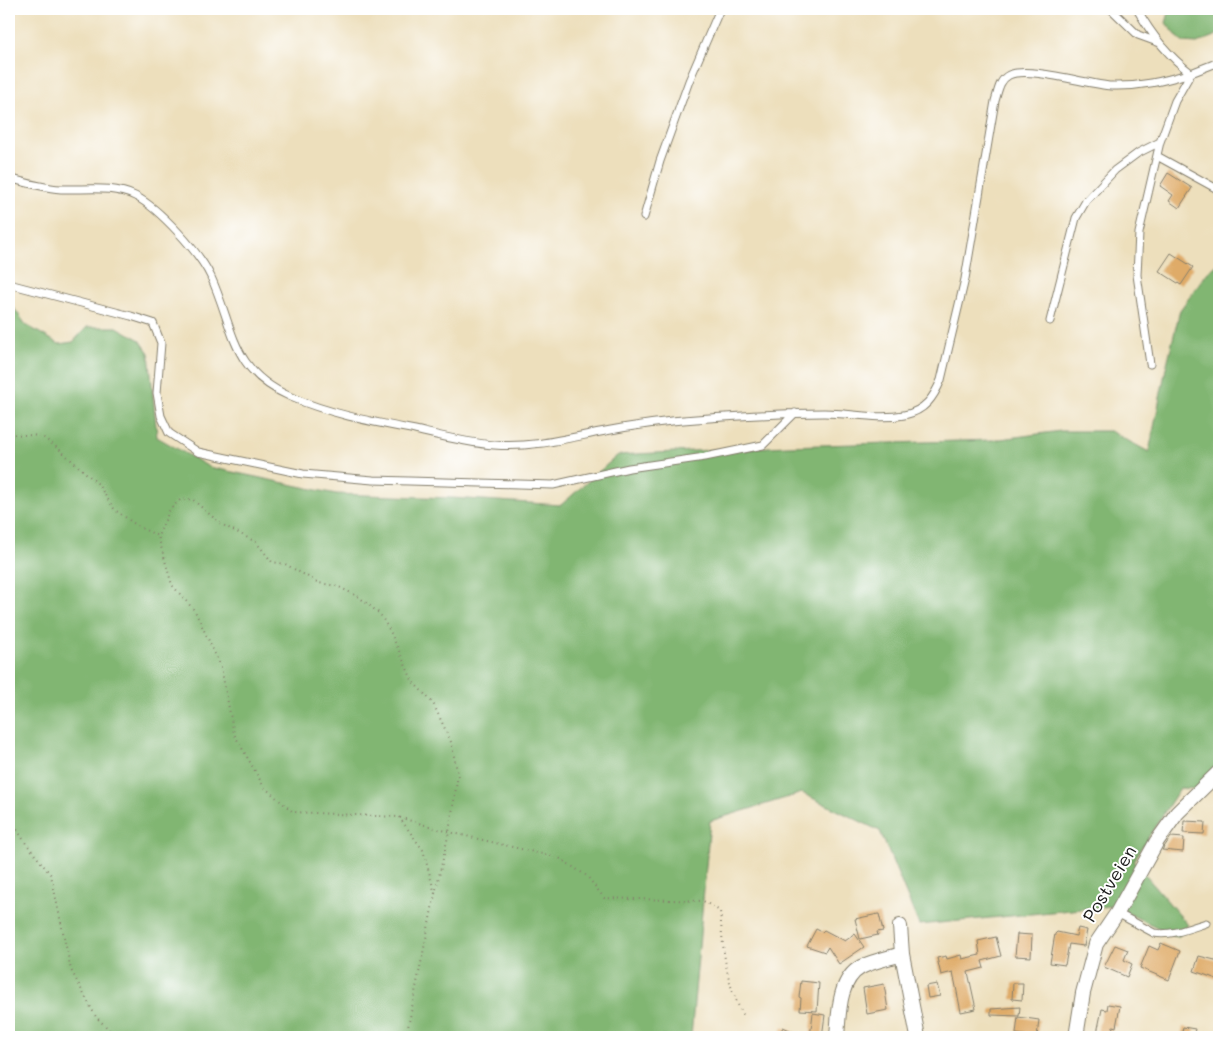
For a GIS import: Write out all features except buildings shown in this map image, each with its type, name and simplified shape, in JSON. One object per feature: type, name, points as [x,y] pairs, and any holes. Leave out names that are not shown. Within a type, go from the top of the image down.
[{"type":"street","name":"Postveien","points":[[1076,1037],[1083,992],[1096,944],[1117,913],[1157,841],[1177,813],[1219,772]]},
{"type":"street","points":[[900,926],[902,954],[918,1037]]},
{"type":"street","points":[[837,1037],[840,1002],[849,977],[862,967],[902,954]]},
{"type":"lane","points":[[644,216],[660,161],[689,81],[720,9]]},
{"type":"lane","points":[[1111,9],[1138,35],[1160,43]]},
{"type":"lane","points":[[1137,9],[1175,61],[1191,73]]},
{"type":"lane","points":[[9,178],[59,189],[101,188],[118,190],[136,196],[153,208],[189,244],[203,262],[211,277],[241,356],[258,377],[271,387],[291,397],[362,420],[450,438],[494,445],[520,446],[545,444],[602,431],[695,419],[825,413],[905,415],[917,411],[929,402],[935,393],[948,353],[965,279],[995,101],[999,86],[1004,79],[1018,73],[1030,73],[1089,83],[1135,86],[1156,83],[1191,73],[1219,62]]},
{"type":"lane","points":[[1150,364],[1136,275],[1139,233],[1160,142],[1175,101],[1191,73]]},
{"type":"lane","points":[[1050,321],[1071,234],[1076,218],[1086,201],[1114,170],[1138,153],[1160,142]]},
{"type":"lane","points":[[1157,156],[1219,190]]},
{"type":"lane","points":[[9,284],[153,323],[161,343],[158,393],[161,416],[169,433],[198,452],[304,474],[373,480],[553,485],[630,468],[763,446],[795,414]]},
{"type":"lane","points":[[1117,913],[1154,933],[1160,934],[1176,932],[1206,923]]},
{"type":"path","points":[[9,434],[41,436],[59,448],[98,484],[115,510],[139,527],[158,536]]},
{"type":"path","points":[[406,1037],[449,832],[458,776],[451,742],[433,703],[413,682],[390,631],[380,614],[359,597],[337,586],[318,583],[285,564],[272,562],[256,542],[221,524],[192,499],[180,500],[170,509],[158,536],[172,585],[195,611],[221,667],[234,734],[264,787],[293,812],[398,816],[449,832],[559,858],[587,876],[604,898],[703,901],[720,911],[725,965],[736,1002],[744,1016]]},
{"type":"path","points":[[398,816],[423,850],[435,894]]},
{"type":"path","points":[[9,817],[25,842],[51,875],[71,970],[96,1017],[115,1036],[125,1037]]},
{"type":"green space","points":[[1170,9],[1219,9],[1219,34],[1197,43],[1182,42],[1166,23]]},
{"type":"green space","points":[[1219,263],[1219,767],[1198,789],[1180,788],[1133,861],[1188,925],[1178,937],[1112,906],[919,925],[880,831],[802,793],[710,821],[691,1037],[9,1037],[9,301],[26,325],[59,344],[73,342],[87,327],[117,327],[140,340],[149,353],[157,437],[209,467],[336,494],[451,498],[561,505],[618,455],[787,446],[993,440],[1061,431],[1110,431],[1149,452],[1180,310],[1207,273]]}]
